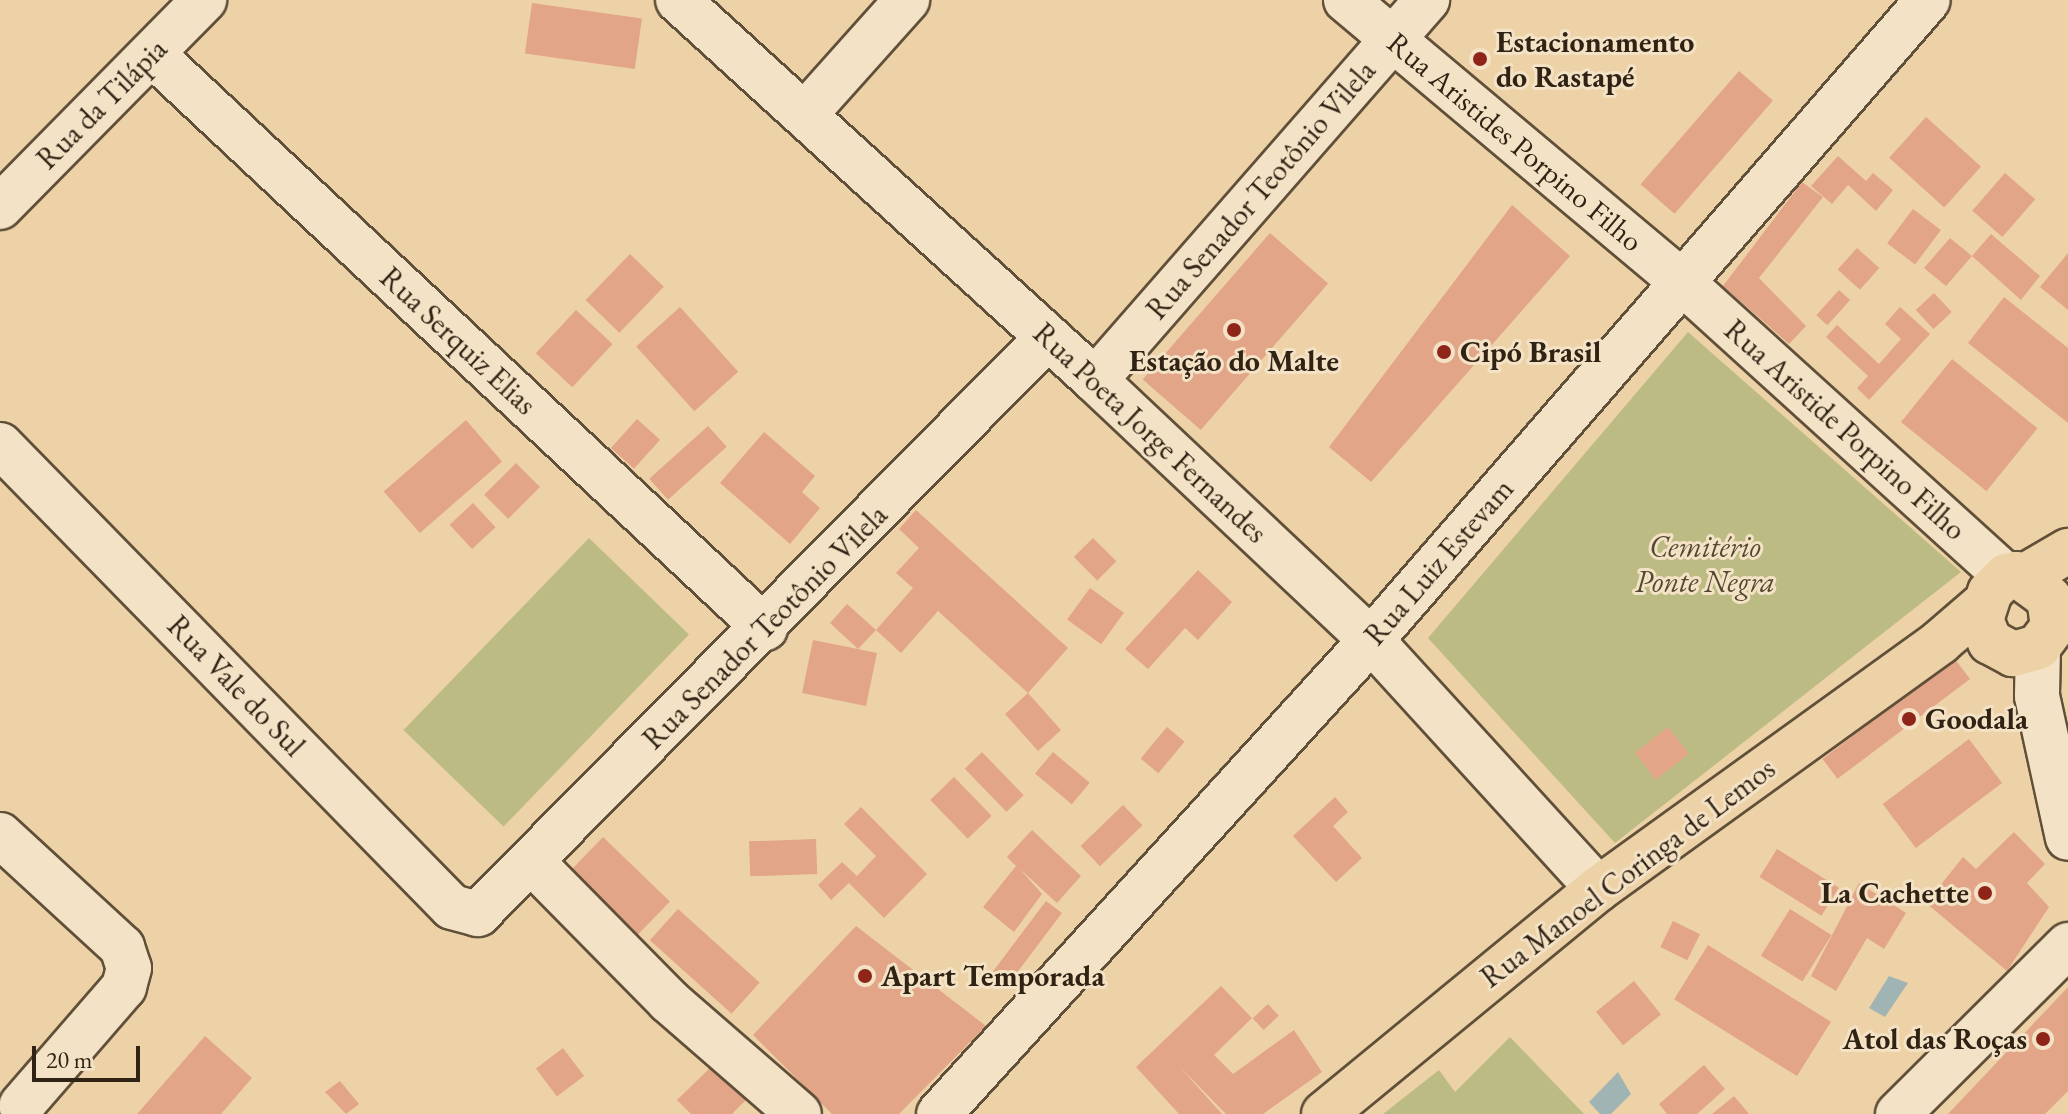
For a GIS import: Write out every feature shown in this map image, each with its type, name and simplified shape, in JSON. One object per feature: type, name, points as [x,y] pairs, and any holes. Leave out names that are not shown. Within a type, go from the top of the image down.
[{"type":"main road","name":"Rua Manoel Coringa de Lemos","points":[[1324,1114],[1598,889],[2068,551]]},
{"type":"main road","points":[[2049,598],[2053,624],[2013,654],[2001,600],[2049,598]]},
{"type":"street","name":"Rua da Tilápia","points":[[0,207],[204,0]]},
{"type":"street","name":"Rua Poeta Jorge Fernandes","points":[[678,0],[806,113],[1371,640],[1598,889]]},
{"type":"street","points":[[806,113],[907,0]]},
{"type":"street","name":"Rua Aristides Porpino Filho","points":[[1346,0],[1684,284]]},
{"type":"street","name":"Rua Senador Teotônio Vilela","points":[[1095,380],[1427,0]]},
{"type":"street","name":"Rua Luiz Estevam","points":[[939,1114],[1371,640],[1928,0]]},
{"type":"street","name":"Rua Serquiz Elias","points":[[152,54],[765,628]]},
{"type":"street","name":"Rua Aristide Porpino Filho","points":[[1684,284],[2001,600]]},
{"type":"street","name":"Rua Senador Teotônio Vilela","points":[[478,914],[765,628],[1048,337]]},
{"type":"street","name":"Rua Vale do Sul","points":[[0,445],[452,907],[478,914]]},
{"type":"street","points":[[2053,624],[2037,696],[2068,838]]},
{"type":"street","points":[[0,835],[122,947],[128,979],[17,1102]]},
{"type":"street","points":[[532,862],[669,1001],[799,1114]]},
{"type":"street","points":[[1898,1114],[2068,945]]},
{"type":"green space","name":"Cemitério Ponte Negra","points":[[1688,332],[1961,572],[1615,843],[1428,638]]},
{"type":"green space","points":[[589,538],[689,635],[504,827],[404,730]]},
{"type":"green space","points":[[1510,1037],[1584,1114],[1383,1114],[1439,1070],[1455,1092]]},
{"type":"shaded area","points":[[1889,976],[1908,983],[1885,1017],[1869,1008]]},
{"type":"shaded area","points":[[1618,1072],[1631,1094],[1611,1114],[1600,1114],[1589,1102]]},
{"type":"building","points":[[532,3],[642,18],[635,69],[525,54]]},
{"type":"building","points":[[1739,71],[1773,101],[1675,214],[1641,184]]},
{"type":"building","points":[[1926,117],[1981,167],[1944,207],[1889,158]]},
{"type":"building","points":[[1838,156],[1866,181],[1873,173],[1893,190],[1876,211],[1848,185],[1832,204],[1811,186]]},
{"type":"building","points":[[2005,173],[2035,199],[2002,237],[1972,211]]},
{"type":"building","points":[[1802,182],[1823,197],[1759,278],[1806,326],[1789,344],[1723,286]]},
{"type":"building","name":"Cipó Brasil","points":[[1512,205],[1570,256],[1371,482],[1329,447]]},
{"type":"building","points":[[1913,209],[1941,230],[1915,264],[1887,243]]},
{"type":"building","name":"Estação do Malte","points":[[1270,233],[1328,284],[1201,430],[1143,379]]},
{"type":"building","points":[[1991,234],[2040,276],[2021,300],[1972,256]]},
{"type":"building","points":[[1950,238],[1972,256],[1946,286],[1924,268]]},
{"type":"building","points":[[1857,248],[1879,268],[1860,290],[1838,270]]},
{"type":"building","points":[[2068,253],[2068,310],[2040,287]]},
{"type":"building","points":[[630,254],[664,287],[619,333],[586,300]]},
{"type":"building","points":[[1839,290],[1850,300],[1827,325],[1816,315]]},
{"type":"building","points":[[1934,293],[1952,312],[1933,329],[1916,310]]},
{"type":"building","points":[[2004,297],[2068,348],[2068,423],[1968,343]]},
{"type":"building","points":[[680,307],[738,372],[694,411],[636,346]]},
{"type":"building","points":[[1900,307],[1930,334],[1869,400],[1857,388],[1868,376],[1826,337],[1837,325],[1879,364],[1901,339],[1885,324]]},
{"type":"building","points":[[576,310],[613,344],[572,387],[536,353]]},
{"type":"building","points":[[1952,359],[2037,428],[1987,491],[1901,422]]},
{"type":"building","points":[[637,419],[660,440],[634,469],[611,448]]},
{"type":"building","points":[[466,420],[502,462],[420,533],[384,492]]},
{"type":"building","points":[[708,426],[727,447],[668,500],[649,479]]},
{"type":"building","points":[[764,432],[815,476],[802,492],[820,508],[790,544],[720,483]]},
{"type":"building","points":[[516,463],[540,487],[508,519],[484,495]]},
{"type":"building","points":[[473,503],[496,527],[472,549],[450,525]]},
{"type":"building","points":[[916,510],[1068,648],[1028,693],[938,611],[901,653],[876,630],[913,588],[896,573],[919,548],[899,529]]},
{"type":"building","points":[[1093,538],[1116,561],[1097,580],[1074,557]]},
{"type":"building","points":[[1198,570],[1232,602],[1198,640],[1185,628],[1148,669],[1125,649]]},
{"type":"building","points":[[1090,588],[1124,613],[1101,644],[1067,620]]},
{"type":"building","points":[[847,604],[876,630],[858,649],[830,623]]},
{"type":"building","points":[[813,640],[877,653],[866,706],[802,693]]},
{"type":"building","points":[[1955,659],[1970,679],[1837,779],[1822,759]]},
{"type":"building","points":[[1028,693],[1061,730],[1038,751],[1005,714]]},
{"type":"building","points":[[1167,727],[1185,742],[1158,773],[1141,758]]},
{"type":"building","points":[[1668,727],[1689,754],[1656,780],[1635,753]]},
{"type":"building","points":[[1969,739],[2002,783],[1916,848],[1883,804]]},
{"type":"building","points":[[982,752],[1024,795],[1006,812],[965,769]]},
{"type":"building","points":[[1053,752],[1090,783],[1072,804],[1035,773]]},
{"type":"building","points":[[954,777],[992,816],[968,839],[930,800]]},
{"type":"building","points":[[1335,797],[1348,812],[1333,826],[1362,858],[1336,882],[1293,836]]},
{"type":"building","points":[[1123,805],[1142,825],[1100,866],[1081,846]]},
{"type":"building","points":[[861,807],[927,874],[884,918],[849,883],[831,900],[818,885],[842,862],[857,876],[876,856],[844,824]]},
{"type":"building","points":[[1032,830],[1081,876],[1057,903],[1020,869],[1042,894],[1014,932],[983,907],[1016,866],[1007,857]]},
{"type":"building","name":"La Cachette","points":[[2014,832],[2045,864],[2027,883],[2049,907],[2007,971],[1926,903],[1963,857],[1976,869]]},
{"type":"building","points":[[603,837],[670,902],[636,937],[569,872]]},
{"type":"building","points":[[816,839],[817,874],[750,876],[749,841]]},
{"type":"building","points":[[1777,849],[1839,888],[1821,916],[1760,877]]},
{"type":"building","points":[[1859,883],[1906,913],[1884,949],[1867,938],[1836,991],[1811,976]]},
{"type":"building","points":[[1046,901],[1062,913],[1008,985],[992,973]]},
{"type":"building","points":[[678,909],[760,983],[732,1014],[650,940]]},
{"type":"building","points":[[1790,909],[1832,935],[1802,982],[1761,956]]},
{"type":"building","points":[[1673,921],[1700,934],[1687,960],[1660,947]]},
{"type":"building","name":"Apart Temporada","points":[[856,926],[986,1026],[899,1114],[832,1114],[753,1035]]},
{"type":"building","points":[[1708,945],[1831,1022],[1797,1076],[1674,999]]},
{"type":"building","points":[[1634,981],[1661,1014],[1623,1045],[1596,1012]]},
{"type":"building","points":[[1221,986],[1252,1018],[1214,1055],[1233,1074],[1294,1030],[1322,1072],[1263,1114],[1226,1114],[1178,1065],[1222,1114],[1179,1114],[1136,1067]]},
{"type":"building","name":"Atol das Roças","points":[[2068,987],[2068,1091],[2045,1114],[1948,1114]]},
{"type":"building","points":[[1268,1004],[1279,1016],[1264,1030],[1253,1018]]},
{"type":"building","points":[[205,1036],[252,1078],[221,1114],[137,1114]]},
{"type":"building","points":[[563,1048],[584,1076],[557,1096],[536,1068]]},
{"type":"building","points":[[715,1063],[748,1098],[732,1114],[691,1114],[677,1100]]},
{"type":"building","points":[[1704,1065],[1725,1089],[1697,1114],[1667,1114],[1659,1104]]},
{"type":"building","points":[[340,1081],[359,1104],[346,1114],[325,1092]]},
{"type":"building","points":[[1734,1096],[1749,1114],[1712,1114]]},
{"type":"place","name":"Estacionamento do Rastapé","points":[[1480,59]]},
{"type":"place","name":"Estação do Malte","points":[[1234,330]]},
{"type":"place","name":"Cipó Brasil","points":[[1444,352]]},
{"type":"place","name":"Goodala","points":[[1909,719]]},
{"type":"place","name":"La Cachette","points":[[1985,893]]},
{"type":"place","name":"Apart Temporada","points":[[865,976]]},
{"type":"place","name":"Atol das Roças","points":[[2043,1039]]}]
